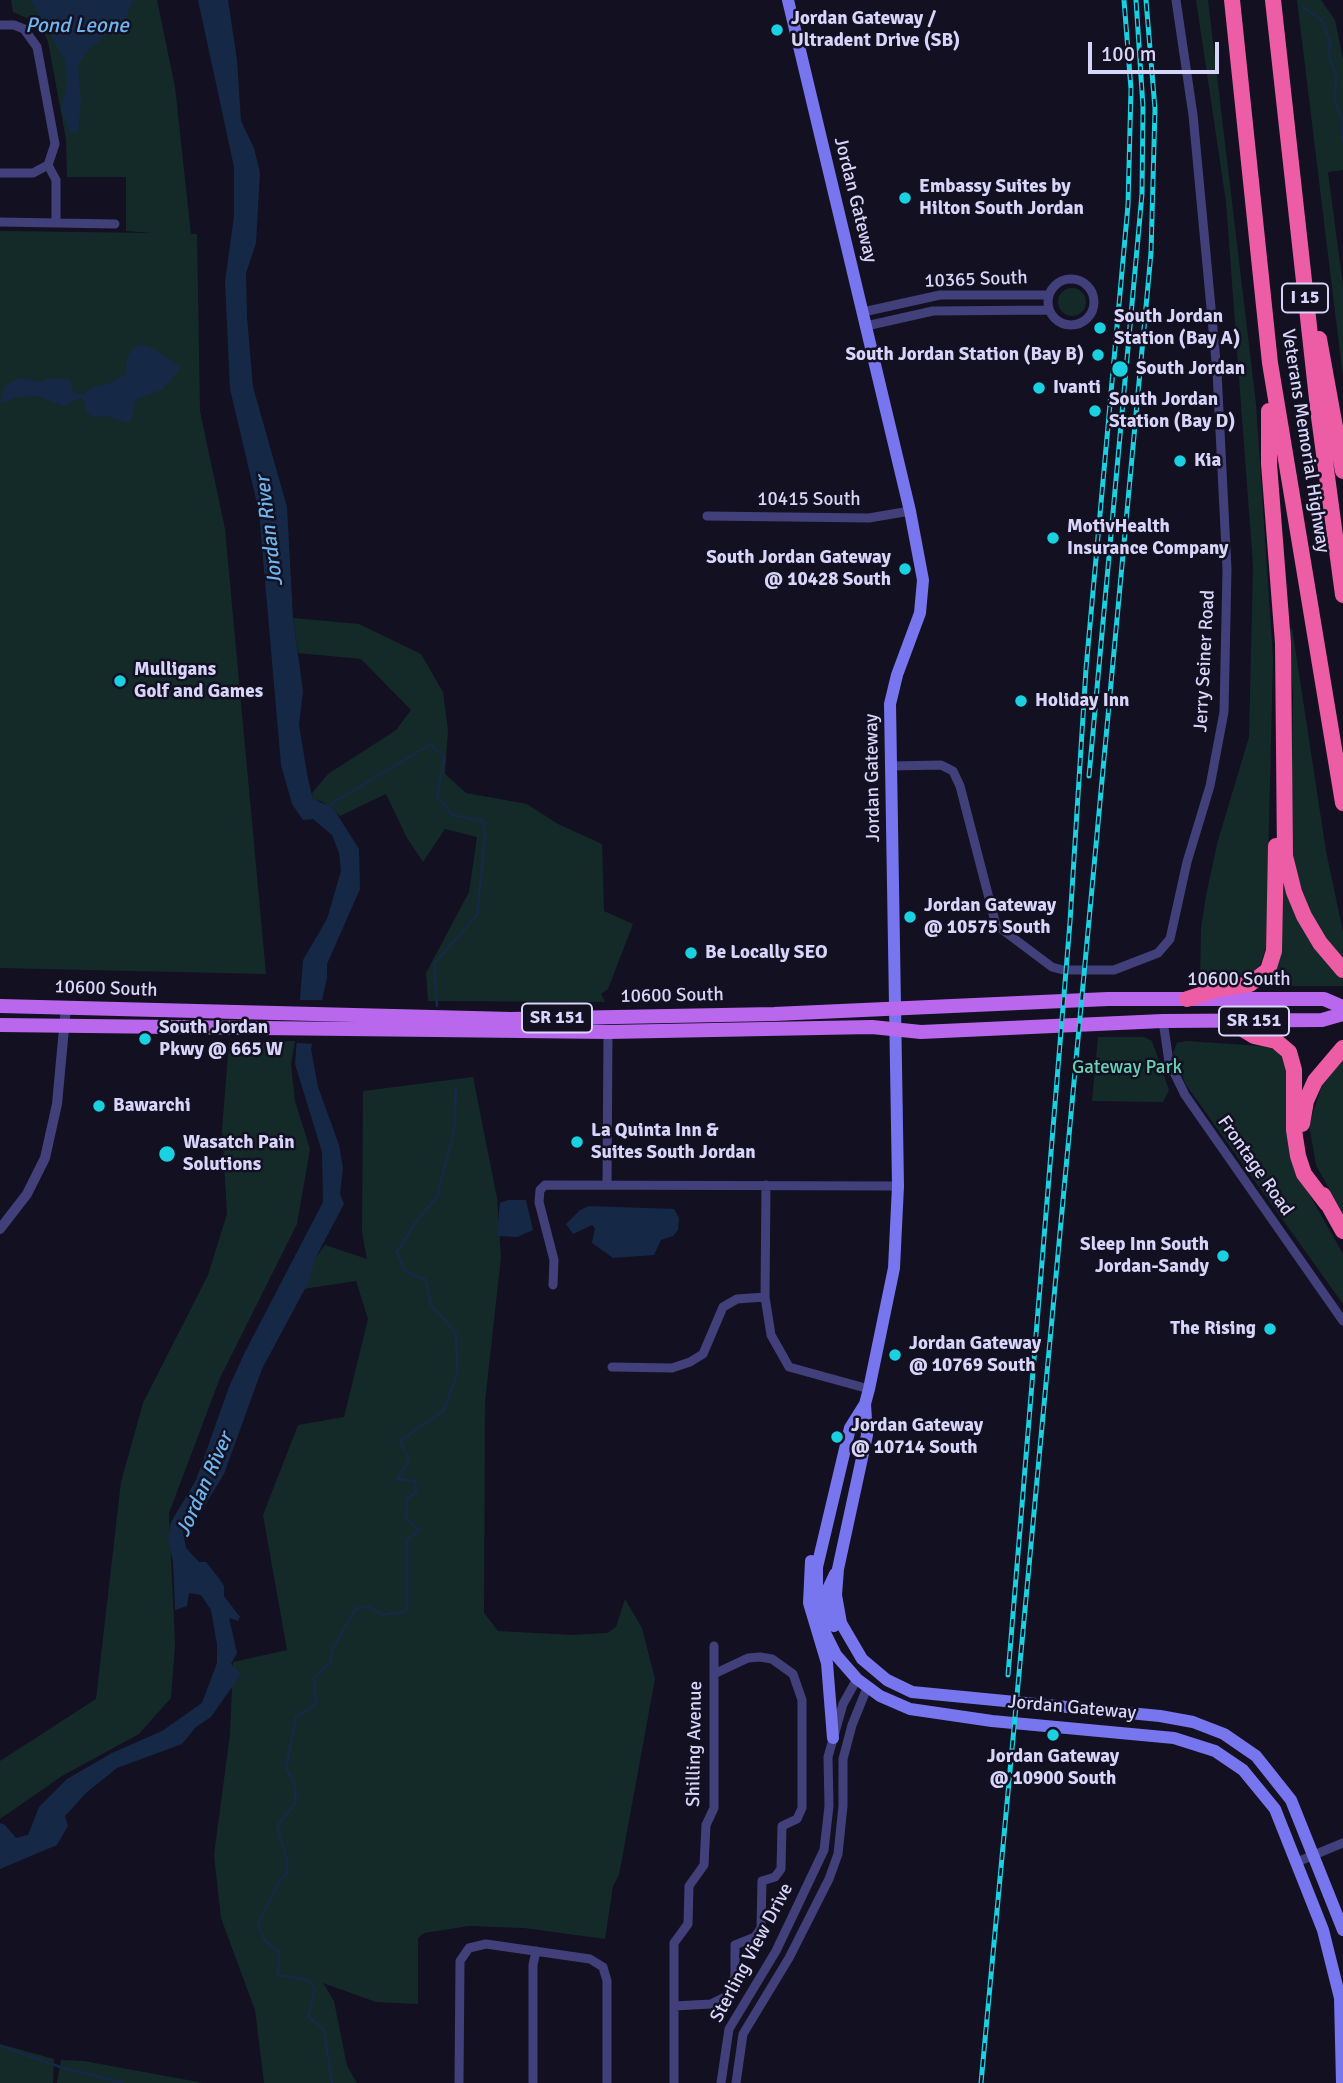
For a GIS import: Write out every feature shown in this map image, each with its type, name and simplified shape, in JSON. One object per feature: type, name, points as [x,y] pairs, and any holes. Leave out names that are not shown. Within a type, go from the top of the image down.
[{"type":"highway","name":"Veterans Memorial Highway","points":[[1232,0],[1270,363],[1343,803]]},
{"type":"highway","name":"Veterans Memorial Highway","points":[[1273,0],[1343,595]]},
{"type":"highway","points":[[1301,255],[1335,413],[1343,471]]},
{"type":"highway","points":[[1270,363],[1269,464],[1283,643],[1284,842],[1290,879],[1312,932],[1343,970]]},
{"type":"highway","points":[[1188,999],[1217,989],[1250,984],[1263,976],[1271,964],[1283,749]]},
{"type":"highway","points":[[1229,1021],[1254,1035],[1273,1039],[1289,1052],[1294,1070],[1294,1130],[1298,1156],[1304,1174],[1327,1203]]},
{"type":"highway","points":[[1343,1048],[1315,1081],[1303,1121],[1306,1158],[1343,1231]]},
{"type":"main road","name":"Jordan Gateway","points":[[788,0],[921,558],[923,591],[916,628],[892,695],[898,1186],[894,1268],[869,1389],[865,1404],[850,1428],[817,1567],[817,1596],[823,1629],[836,1655],[863,1682],[910,1709],[937,1714],[1163,1736],[1215,1751],[1243,1770],[1262,1789],[1275,1809],[1335,1966],[1340,1998],[1342,2083]]},
{"type":"main road","name":"10600 South","points":[[0,1006],[511,1019],[894,1009],[1060,1000],[1324,999],[1343,1007]]},
{"type":"main road","name":"10600 South","points":[[0,1025],[340,1031],[894,1029],[921,1032],[1163,1021],[1322,1020],[1343,1014]]},
{"type":"main road","name":"Jordan Gateway","points":[[865,1404],[867,1435],[838,1569],[836,1595],[841,1623],[862,1659],[887,1680],[912,1692],[1160,1716],[1192,1722],[1224,1734],[1256,1756],[1291,1800],[1343,1930]]},
{"type":"main road","points":[[823,1540],[810,1563],[808,1603],[827,1663],[833,1738]]},
{"type":"main road","points":[[838,1569],[827,1591],[829,1608],[842,1643],[863,1682],[915,1699],[933,1696]]},
{"type":"street","name":"Jerry Seiner Road","points":[[891,766],[941,765],[953,771],[960,786],[996,925],[1052,967],[1063,970],[1114,970],[1158,953],[1170,939],[1187,862],[1210,786],[1224,712],[1227,569],[1217,372],[1192,116],[1176,0]]},
{"type":"street","points":[[0,25],[19,26],[35,42],[55,144],[48,165],[33,173],[0,173]]},
{"type":"street","points":[[48,165],[56,180],[56,223]]},
{"type":"street","points":[[0,222],[115,224]]},
{"type":"street","name":"10365 South","points":[[1077,279],[1089,286],[1095,302],[1089,317],[1075,325],[1058,321],[1049,310],[1049,295],[1061,281],[1077,279]]},
{"type":"street","name":"10365 South","points":[[863,312],[940,295],[1049,295]]},
{"type":"street","name":"10365 South","points":[[866,326],[933,311],[1049,310]]},
{"type":"street","name":"10415 South","points":[[707,516],[870,518],[910,511]]},
{"type":"street","points":[[0,1229],[27,1194],[46,1158],[57,1104],[66,1007]]},
{"type":"street","name":"Frontage Road","points":[[1163,1021],[1169,1062],[1185,1095],[1343,1321]]},
{"type":"street","points":[[607,1185],[608,1032]]},
{"type":"street","points":[[553,1285],[554,1260],[539,1202],[540,1190],[545,1185],[898,1186]]},
{"type":"street","points":[[766,1185],[765,1297],[771,1335],[789,1367],[869,1389]]},
{"type":"street","points":[[612,1367],[672,1368],[691,1362],[703,1354],[723,1307],[737,1299],[765,1297]]},
{"type":"street","name":"Shilling Avenue","points":[[674,2083],[674,1943],[688,1924],[690,1881],[704,1865],[706,1825],[714,1808],[714,1646]]},
{"type":"street","points":[[674,2006],[711,2004],[727,1996],[731,1990],[735,1976],[735,1945],[755,1937],[761,1927],[762,1881],[775,1877],[781,1869],[782,1826],[797,1819],[802,1808],[802,1700],[793,1675],[772,1659],[760,1657],[748,1658],[714,1675]]},
{"type":"street","name":"Sterling View Drive","points":[[721,2083],[729,2029],[776,1951],[824,1850],[828,1806],[828,1757],[844,1704],[863,1682]]},
{"type":"street","name":"Sterling View Drive","points":[[736,2083],[743,2034],[789,1958],[829,1879],[838,1854],[843,1806],[843,1759],[863,1682]]},
{"type":"street","points":[[1297,1861],[1343,1843]]},
{"type":"street","points":[[459,2083],[459,1968],[469,1948],[486,1944],[590,1959],[603,1967],[607,1981],[607,2083]]},
{"type":"street","points":[[533,2083],[533,1965],[536,1951]]},
{"type":"green space","name":"Mulligans Golf and Games","points":[[11,0],[157,0],[175,87],[191,234],[197,234],[200,411],[225,529],[266,974],[0,968],[0,231],[154,233],[126,231],[126,177],[67,177],[66,139],[48,42],[43,30],[31,20],[13,12]]},
{"type":"green space","points":[[1196,0],[1208,0],[1256,404],[1273,658],[1266,948],[1260,965],[1251,974],[1200,982],[1201,928],[1206,896],[1217,844],[1249,737],[1253,566],[1226,202]]},
{"type":"green space","points":[[1297,0],[1321,0],[1335,20],[1343,59],[1343,170],[1328,172],[1343,286],[1343,378]]},
{"type":"green space","points":[[1072,288],[1082,292],[1086,302],[1082,312],[1072,316],[1062,312],[1058,302],[1062,292]]},
{"type":"green space","points":[[293,618],[359,624],[421,654],[443,692],[448,730],[445,774],[466,793],[527,804],[558,824],[602,844],[604,911],[633,924],[608,989],[601,994],[605,1002],[428,1001],[426,973],[469,892],[477,837],[445,829],[423,862],[407,838],[386,794],[340,816],[321,801],[313,800],[312,793],[328,774],[396,730],[411,710],[361,659],[298,653]]},
{"type":"green space","points":[[1292,628],[1326,851],[1343,932],[1343,959],[1331,946],[1308,909],[1295,869],[1291,838],[1293,695],[1288,630]]},
{"type":"green space","points":[[1282,876],[1288,898],[1312,945],[1343,979],[1343,986],[1272,986],[1265,981]]},
{"type":"green space","name":"Gateway Park","points":[[1098,1037],[1144,1037],[1152,1041],[1169,1090],[1163,1102],[1092,1101]]},
{"type":"green space","points":[[295,1041],[291,1064],[295,1101],[310,1149],[297,1224],[220,1378],[169,1513],[175,1644],[171,1698],[139,1734],[62,1776],[0,1819],[0,1761],[96,1699],[121,1482],[143,1403],[208,1275],[227,1214],[222,1129],[229,1043]]},
{"type":"green space","points":[[1186,1041],[1261,1046],[1280,1051],[1288,1065],[1295,1169],[1343,1254],[1343,1304],[1186,1085],[1173,1053],[1177,1043]]},
{"type":"green space","points":[[1343,1059],[1343,1214],[1316,1165],[1309,1125],[1323,1082]]},
{"type":"green space","points":[[473,1077],[497,1198],[501,1257],[485,1402],[484,1613],[498,1631],[572,1635],[607,1633],[616,1627],[625,1599],[642,1628],[655,1679],[619,1875],[613,1886],[605,1939],[524,1928],[469,1926],[424,1933],[418,1938],[418,2004],[376,2002],[323,1983],[334,2001],[347,2066],[357,2083],[264,2083],[255,2010],[221,1918],[214,1855],[230,1734],[233,1662],[287,1650],[263,1515],[298,1425],[344,1417],[368,1319],[356,1281],[303,1289],[316,1257],[325,1245],[367,1259],[362,1232],[363,1091]]},
{"type":"green space","points":[[0,2044],[54,2059],[53,2083],[0,2083]]},
{"type":"green space","points":[[61,2060],[84,2061],[204,2083],[57,2083]]},
{"type":"water","name":"Pond Leone","points":[[31,0],[133,0],[126,17],[85,53],[78,66],[81,103],[78,132],[70,132],[61,109],[67,85],[65,61]]},
{"type":"water","name":"Jordan River","points":[[198,0],[228,0],[237,60],[241,121],[254,148],[260,173],[256,243],[246,273],[247,317],[253,387],[287,507],[293,618],[303,691],[299,725],[308,779],[313,799],[333,808],[359,849],[360,889],[327,964],[327,978],[311,1049],[318,1087],[339,1145],[343,1168],[340,1194],[344,1204],[316,1257],[308,1283],[262,1369],[224,1474],[205,1505],[195,1508],[183,1532],[186,1548],[199,1562],[206,1562],[218,1577],[224,1586],[224,1596],[240,1617],[238,1621],[229,1618],[237,1653],[231,1664],[241,1674],[211,1717],[196,1727],[182,1744],[117,1768],[86,1793],[65,1816],[68,1826],[57,1845],[0,1869],[0,1823],[16,1838],[28,1835],[39,1807],[67,1779],[112,1753],[162,1731],[202,1703],[217,1663],[217,1644],[211,1610],[201,1595],[189,1593],[187,1606],[175,1610],[173,1562],[168,1539],[171,1522],[196,1480],[229,1387],[245,1352],[323,1202],[322,1152],[295,1064],[303,960],[327,919],[341,871],[339,853],[332,835],[313,819],[303,820],[292,804],[281,765],[259,512],[230,389],[225,282],[234,216],[234,167]]},
{"type":"water","points":[[138,344],[150,347],[181,367],[163,389],[135,400],[128,423],[107,416],[93,417],[86,411],[84,400],[80,398],[64,406],[37,396],[18,397],[0,403],[5,386],[19,378],[37,382],[52,378],[70,379],[73,393],[85,394],[90,388],[110,383],[125,375],[128,355]]},
{"type":"water","points":[[526,1200],[533,1230],[517,1237],[497,1236],[500,1203]]},
{"type":"water","points":[[589,1206],[674,1209],[679,1218],[678,1230],[673,1236],[661,1240],[654,1255],[613,1258],[592,1243],[595,1228],[592,1225],[573,1234],[566,1224],[580,1210]]},
{"type":"pier","points":[[299,1000],[324,1000],[316,1044],[295,1043]]},
{"type":"waterway","points":[[1302,7],[1321,19],[1330,41],[1329,57],[1337,77],[1334,99],[1342,118],[1343,141]]},
{"type":"waterway","points":[[329,805],[431,744],[444,758],[437,797],[453,815],[483,821],[485,837],[477,915],[434,964],[437,1006]]},
{"type":"waterway","points":[[332,2083],[324,2029],[308,2017],[315,1989],[308,1980],[278,1975],[279,1952],[265,1941],[258,1925],[278,1883],[287,1874],[287,1860],[277,1826],[296,1802],[294,1782],[286,1768],[296,1717],[316,1704],[314,1678],[330,1663],[332,1650],[356,1608],[369,1607],[384,1615],[407,1611],[407,1540],[419,1531],[406,1517],[407,1499],[416,1492],[415,1481],[397,1479],[409,1461],[400,1441],[444,1410],[457,1374],[456,1333],[431,1305],[426,1280],[405,1271],[397,1252],[418,1219],[437,1197],[454,1131],[456,1088]]},
{"type":"waterway","points":[[0,2046],[63,2068],[124,2083]]},
{"type":"railway","points":[[1008,1675],[1070,922],[1086,669],[1128,205],[1131,89],[1124,0]]},
{"type":"railway","points":[[1089,776],[1142,194],[1143,107],[1136,0]]},
{"type":"railway","points":[[981,2083],[1151,253],[1155,109],[1146,0]]},
{"type":"place","name":"Jordan Gateway / Ultradent Drive (SB)","points":[[777,30]]},
{"type":"place","name":"Embassy Suites by Hilton South Jordan","points":[[905,198]]},
{"type":"place","name":"South Jordan Station (Bay A)","points":[[1100,328]]},
{"type":"place","name":"South Jordan Station (Bay B)","points":[[1098,355]]},
{"type":"place","name":"South Jordan","points":[[1120,369]]},
{"type":"place","name":"Ivanti","points":[[1039,388]]},
{"type":"place","name":"South Jordan Station (Bay D)","points":[[1095,411]]},
{"type":"place","name":"Kia","points":[[1180,461]]},
{"type":"place","name":"MotivHealth Insurance Company","points":[[1053,538]]},
{"type":"place","name":"South Jordan Gateway @ 10428 South","points":[[905,569]]},
{"type":"place","name":"Mulligans Golf and Games","points":[[120,681]]},
{"type":"place","name":"Holiday Inn","points":[[1021,701]]},
{"type":"place","name":"Jordan Gateway @ 10575 South","points":[[910,917]]},
{"type":"place","name":"Be Locally SEO","points":[[691,953]]},
{"type":"place","name":"South Jordan Pkwy @ 665 W","points":[[145,1039]]},
{"type":"place","name":"Bawarchi","points":[[99,1106]]},
{"type":"place","name":"La Quinta Inn & Suites South Jordan","points":[[577,1142]]},
{"type":"place","name":"Wasatch Pain Solutions","points":[[167,1154]]},
{"type":"place","name":"Sleep Inn South Jordan-Sandy","points":[[1223,1256]]},
{"type":"place","name":"The Rising","points":[[1270,1329]]},
{"type":"place","name":"Jordan Gateway @ 10769 South","points":[[895,1355]]},
{"type":"place","name":"Jordan Gateway @ 10714 South","points":[[837,1437]]},
{"type":"place","name":"Jordan Gateway @ 10900 South","points":[[1053,1735]]}]
